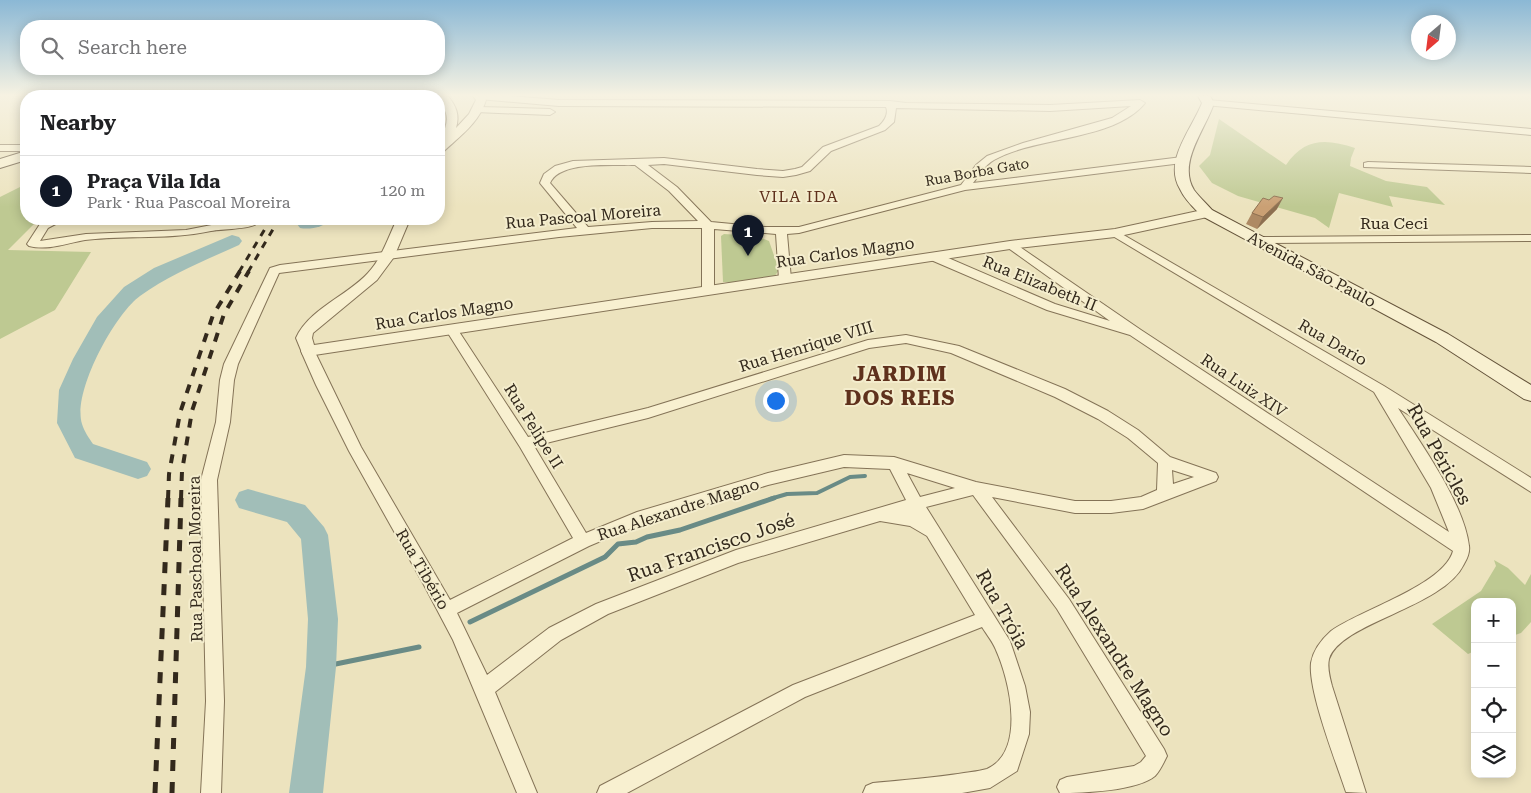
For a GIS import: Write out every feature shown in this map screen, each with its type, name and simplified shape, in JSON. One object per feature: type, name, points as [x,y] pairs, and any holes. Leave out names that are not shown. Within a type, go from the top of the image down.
[{"type":"main road","points":[[1182,160],[1195,133]]},
{"type":"main road","points":[[0,164],[20,157]]},
{"type":"main road","name":"Avenida São Paulo","points":[[1182,160],[1184,184],[1190,195],[1208,213],[1442,338],[1531,394]]},
{"type":"street","points":[[445,145],[458,133]]},
{"type":"street","points":[[585,230],[546,186],[545,183],[548,176],[559,168],[573,164],[675,162],[783,174],[806,168],[827,149],[868,133]]},
{"type":"street","points":[[965,187],[975,173],[989,160],[1005,151],[1028,143],[1070,133]]},
{"type":"street","points":[[0,148],[20,148]]},
{"type":"street","name":"Rua Borba Gato","points":[[781,232],[799,230],[965,187],[1182,160]]},
{"type":"street","points":[[639,163],[673,189],[708,224],[708,290]]},
{"type":"street","points":[[1368,165],[1531,170]]},
{"type":"street","name":"Rua Carlos Magno","points":[[306,344],[452,330],[1010,245],[1115,233],[1208,213]]},
{"type":"street","name":"Rua Pascoal Moreira","points":[[388,256],[480,241],[585,230],[682,224],[708,224],[781,232]]},
{"type":"street","points":[[46,225],[33,244],[44,246],[86,237],[186,233],[227,225]]},
{"type":"street","points":[[306,344],[310,327],[370,280],[388,256],[401,225]]},
{"type":"street","points":[[781,232],[785,279]]},
{"type":"street","name":"Rua Dario","points":[[1115,233],[1378,388],[1531,486]]},
{"type":"street","name":"Rua Ceci","points":[[1257,240],[1531,238]]},
{"type":"street","name":"Rua Luiz XIV","points":[[1010,245],[1136,334],[1462,548]]},
{"type":"street","name":"Rua Paschoal Moreira","points":[[211,793],[215,701],[209,480],[223,422],[227,380],[231,364],[274,271],[388,256]]},
{"type":"street","name":"Rua Elizabeth II","points":[[935,257],[1051,308],[1136,334]]},
{"type":"street","name":"Rua Felipe II","points":[[452,330],[525,443],[582,541]]},
{"type":"street","name":"Rua Henrique VIII","points":[[525,443],[648,413],[868,344],[906,339],[954,349],[1060,392],[1103,415],[1133,434],[1164,461],[1211,477],[1165,493]]},
{"type":"street","name":"Rua Tibério","points":[[306,344],[320,380],[345,430],[447,610],[464,645],[527,793]]},
{"type":"street","name":"Rua Péricles","points":[[1378,388],[1443,496],[1462,548]]},
{"type":"street","name":"Rua Alexandre Magno","points":[[447,610],[582,541],[638,519],[768,479],[844,461],[894,463]]},
{"type":"street","points":[[894,463],[976,488],[1075,507],[1111,507],[1143,503],[1165,493],[1164,461]]},
{"type":"street","name":"Rua Tróia","points":[[873,793],[956,784],[990,778],[1010,764],[1020,734],[1021,712],[1014,679],[1004,647],[916,504],[894,463]]},
{"type":"street","points":[[916,504],[976,488]]},
{"type":"street","name":"Rua Alexandre Magno","points":[[976,488],[1063,604],[1157,756],[1148,769],[1136,775],[1067,787]]},
{"type":"street","name":"Rua Francisco José","points":[[483,690],[555,634],[602,609],[696,570],[916,504]]},
{"type":"street","name":"Rua Tróia","points":[[879,515],[912,520],[935,533]]},
{"type":"street","points":[[1356,792],[1337,736],[1321,677],[1319,662],[1326,646],[1342,631],[1412,597],[1449,574],[1455,567],[1462,548]]},
{"type":"street","points":[[607,793],[799,691],[986,618]]},
{"type":"green space","points":[[1215,133],[1239,133],[1286,165],[1301,149],[1309,145],[1326,142],[1345,145],[1355,148],[1350,166],[1386,181],[1427,187],[1445,205],[1389,196],[1393,207],[1339,193],[1329,228],[1315,218],[1238,196],[1212,183],[1199,166],[1210,155]]},
{"type":"green space","points":[[20,187],[20,225],[33,225],[8,250],[91,252],[55,310],[0,339],[0,197]]},
{"type":"green space","points":[[724,234],[756,236],[769,241],[779,270],[774,277],[748,282],[723,282],[721,236]]},
{"type":"green space","points":[[1494,560],[1508,568],[1525,585],[1531,574],[1531,622],[1521,633],[1516,635],[1516,598],[1471,598],[1471,653],[1468,654],[1432,624],[1481,591],[1496,566]]},
{"type":"building","points":[[1274,196],[1283,198],[1263,217],[1252,213],[1263,198],[1269,200]]},
{"type":"waterway","points":[[138,469],[84,451],[69,423],[71,390],[84,359],[105,322],[131,292],[161,273],[232,241]]},
{"type":"waterway","points":[[770,499],[787,494],[817,493],[850,477],[865,476]]},
{"type":"waterway","points":[[470,622],[605,557],[618,544],[636,542],[647,537],[680,530],[774,498]]},
{"type":"waterway","points":[[248,500],[296,513],[314,535],[323,619],[321,667],[306,793]]},
{"type":"waterway","points":[[321,667],[419,647]]},
{"type":"railway","points":[[239,272],[267,225]]},
{"type":"railway","points":[[248,272],[275,225]]},
{"type":"railway","points":[[168,499],[169,474],[180,413],[213,315],[240,271]]},
{"type":"railway","points":[[181,499],[182,471],[192,411],[224,314],[249,271]]},
{"type":"railway","points":[[155,793],[168,498]]},
{"type":"railway","points":[[172,793],[181,498]]},
{"type":"place","name":"Praça Vila Ida","points":[[748,256]]},
{"type":"district","name":"VILA IDA","points":[[799,196]]},
{"type":"district","name":"JARDIM DOS REIS","points":[[900,386]]}]
